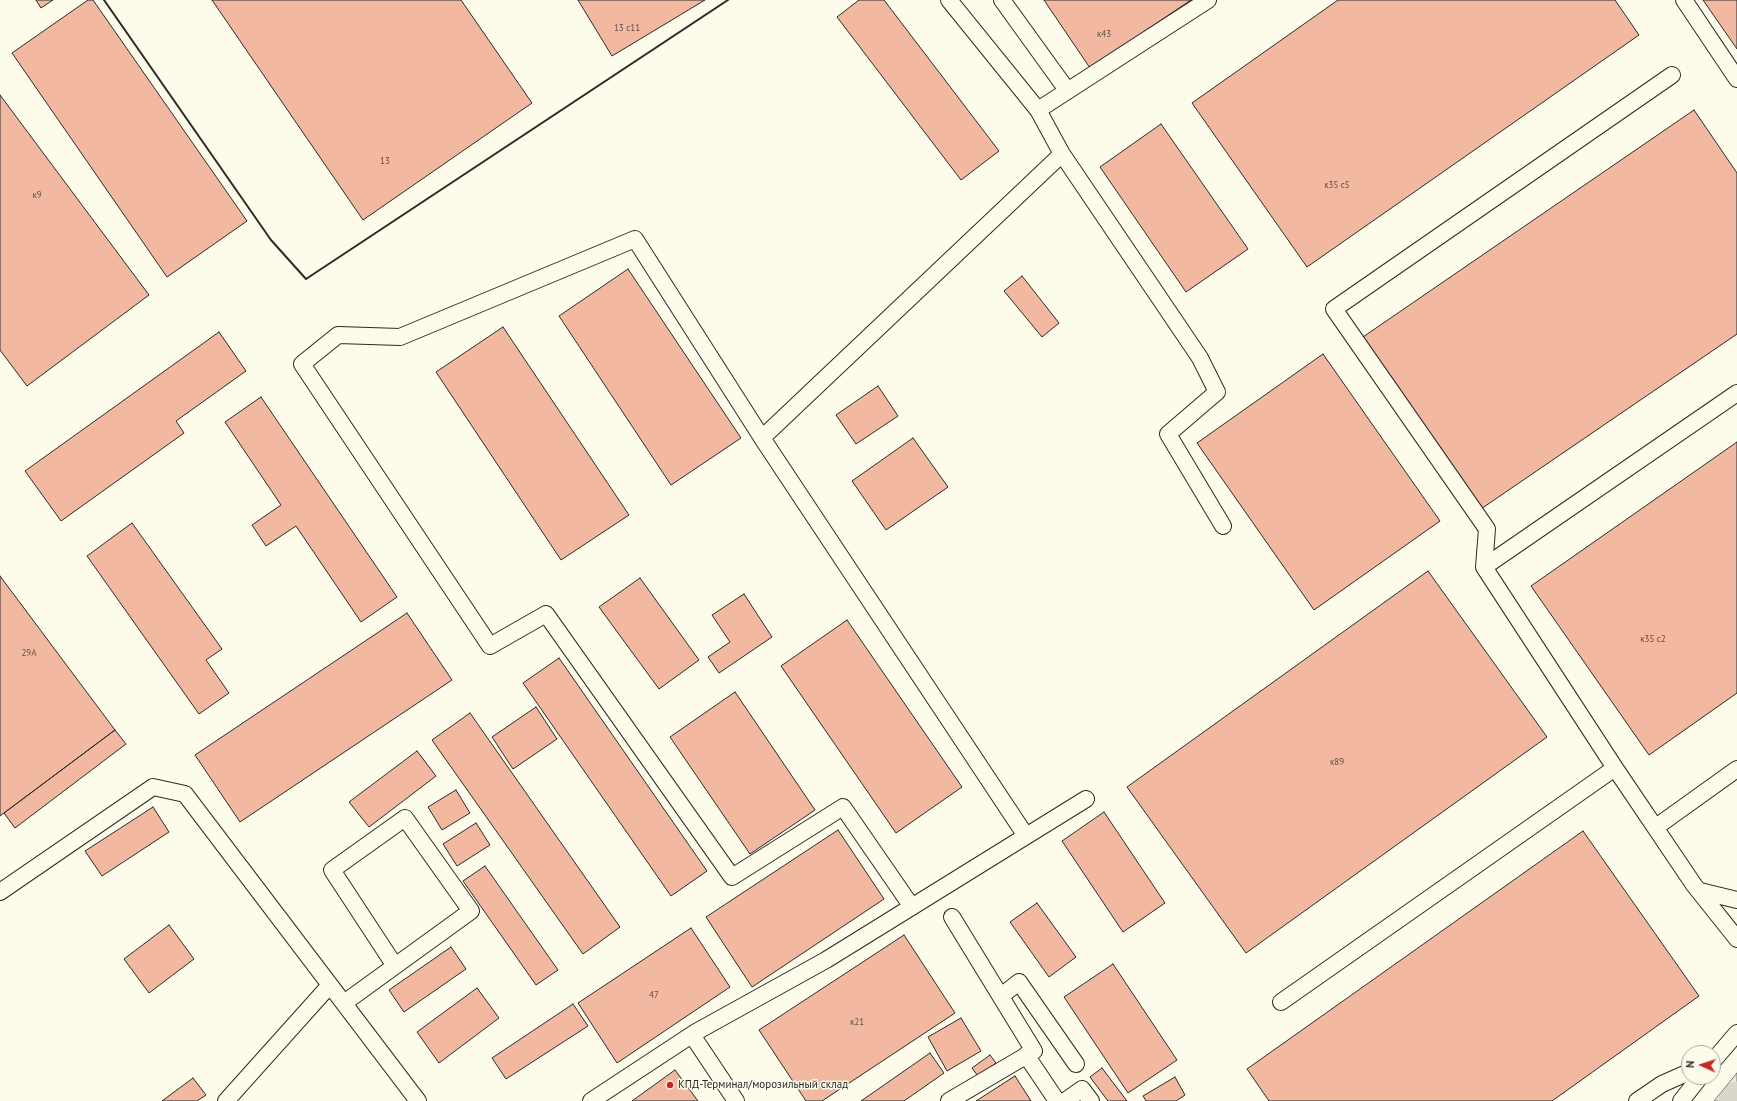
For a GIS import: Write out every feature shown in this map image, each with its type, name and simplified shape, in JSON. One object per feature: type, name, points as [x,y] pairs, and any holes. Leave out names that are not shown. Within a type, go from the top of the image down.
[{"type":"lane","points":[[949,0],[1038,110],[1062,154],[1200,358],[1217,392],[1168,434],[1223,526]]},
{"type":"lane","points":[[1002,0],[1067,90]]},
{"type":"lane","points":[[1038,110],[1208,0]]},
{"type":"lane","points":[[1684,0],[1737,79]]},
{"type":"lane","points":[[1672,75],[1334,309],[1487,529],[1484,567],[1615,768],[1700,891],[1737,939]]},
{"type":"lane","points":[[762,438],[1062,154]]},
{"type":"lane","points":[[912,907],[843,807],[732,877],[546,614],[490,646],[302,364],[338,335],[400,337],[635,239],[762,438],[1026,836]]},
{"type":"lane","points":[[1484,567],[1737,393]]},
{"type":"lane","points":[[1281,1002],[1615,768]]},
{"type":"lane","points":[[1656,827],[1737,769]]},
{"type":"lane","points":[[0,892],[153,786],[185,794],[418,1101]]},
{"type":"lane","points":[[591,1101],[692,1036],[826,960],[1086,799]]},
{"type":"lane","points":[[344,1003],[471,911],[405,818],[332,870],[395,966]]},
{"type":"lane","points":[[1700,891],[1737,900]]},
{"type":"lane","points":[[949,1101],[1034,1051],[952,917]]},
{"type":"lane","points":[[1001,996],[1019,982],[1076,1064]]},
{"type":"lane","points":[[226,1101],[330,985]]},
{"type":"lane","points":[[1721,1052],[1737,1033]]},
{"type":"lane","points":[[692,1036],[736,1101]]},
{"type":"lane","points":[[1026,1055],[1057,1101]]},
{"type":"lane","points":[[1637,1101],[1662,1084],[1681,1076]]},
{"type":"lane","points":[[1681,1101],[1694,1085]]},
{"type":"lane","points":[[1064,1101],[1082,1089],[1091,1101]]},
{"type":"shaded area","points":[[1737,1073],[1737,1101],[1714,1101]]},
{"type":"building","points":[[36,0],[53,0],[41,8]]},
{"type":"building","points":[[88,0],[93,0],[247,221],[167,277],[12,53]]},
{"type":"building","points":[[212,0],[461,0],[532,103],[363,220]]},
{"type":"building","points":[[578,0],[705,0],[612,56]]},
{"type":"building","points":[[859,0],[884,0],[999,151],[961,180],[837,17]]},
{"type":"building","points":[[1044,0],[1191,0],[1090,68]]},
{"type":"building","points":[[1338,0],[1615,0],[1639,35],[1307,267],[1192,103]]},
{"type":"building","points":[[1703,0],[1737,0],[1737,49]]},
{"type":"building","points":[[0,95],[149,295],[27,386],[0,350]]},
{"type":"building","points":[[1694,110],[1737,173],[1737,334],[1478,511],[1360,339]]},
{"type":"building","points":[[1161,124],[1248,249],[1186,292],[1100,167]]},
{"type":"building","points":[[628,269],[741,438],[671,485],[559,316]]},
{"type":"building","points":[[1022,276],[1059,323],[1042,337],[1004,291]]},
{"type":"building","points":[[503,327],[629,515],[561,560],[436,372]]},
{"type":"building","points":[[219,332],[246,371],[176,421],[184,433],[61,521],[25,471]]},
{"type":"building","points":[[1323,354],[1440,521],[1314,610],[1197,443]]},
{"type":"building","points":[[878,386],[898,416],[856,444],[836,415]]},
{"type":"building","points":[[261,397],[397,597],[361,622],[296,526],[266,546],[252,525],[281,505],[225,422]]},
{"type":"building","points":[[913,438],[948,487],[886,530],[852,481]]},
{"type":"building","points":[[1737,442],[1737,693],[1649,755],[1531,586]]},
{"type":"building","points":[[132,523],[222,649],[206,660],[229,693],[199,714],[87,556]]},
{"type":"building","points":[[1428,571],[1547,737],[1246,953],[1127,787]]},
{"type":"building","points":[[0,576],[115,730],[0,816]]},
{"type":"building","points":[[640,578],[699,660],[659,689],[599,607]]},
{"type":"building","points":[[744,594],[772,637],[719,673],[708,657],[730,642],[712,615]]},
{"type":"building","points":[[407,613],[452,680],[240,822],[195,755]]},
{"type":"building","points":[[847,620],[962,787],[896,833],[781,666]]},
{"type":"building","points":[[559,658],[707,871],[671,896],[523,683]]},
{"type":"building","points":[[735,692],[815,810],[750,854],[670,737]]},
{"type":"building","points":[[536,707],[557,739],[513,769],[492,737]]},
{"type":"building","points":[[470,713],[620,927],[583,954],[432,740]]},
{"type":"building","points":[[115,730],[126,744],[15,828],[4,813]]},
{"type":"building","points":[[417,751],[436,776],[369,827],[349,802]]},
{"type":"building","points":[[456,790],[470,813],[442,830],[428,807]]},
{"type":"building","points":[[153,807],[169,832],[102,876],[85,851]]},
{"type":"building","points":[[1104,812],[1165,903],[1123,932],[1062,841]]},
{"type":"building","points":[[476,823],[490,845],[457,866],[443,844]]},
{"type":"building","points":[[838,830],[884,899],[752,987],[706,917]]},
{"type":"building","points":[[1583,831],[1699,996],[1552,1101],[1269,1101],[1247,1069]]},
{"type":"building","points":[[485,866],[558,970],[536,985],[463,881]]},
{"type":"building","points":[[1037,903],[1076,957],[1049,977],[1010,922]]},
{"type":"building","points":[[169,925],[194,959],[149,993],[124,959]]},
{"type":"building","points":[[691,928],[730,987],[617,1063],[578,1003]]},
{"type":"building","points":[[904,935],[955,1013],[822,1101],[806,1101],[759,1030]]},
{"type":"building","points":[[451,947],[466,969],[404,1012],[389,990]]},
{"type":"building","points":[[1113,964],[1177,1060],[1128,1093],[1064,997]]},
{"type":"building","points":[[477,988],[499,1018],[439,1063],[417,1032]]},
{"type":"building","points":[[573,1004],[588,1026],[506,1079],[492,1058]]},
{"type":"building","points":[[961,1018],[981,1051],[947,1071],[928,1037]]},
{"type":"building","points":[[930,1053],[944,1073],[904,1101],[861,1101]]},
{"type":"building","points":[[990,1055],[996,1063],[978,1076],[972,1068]]},
{"type":"building","points":[[1102,1068],[1127,1101],[1108,1101],[1090,1077]]},
{"type":"building","name":"КПД-Терминал/морозильный склад","points":[[675,1070],[698,1101],[632,1101]]},
{"type":"building","points":[[1015,1076],[1031,1101],[976,1101]]},
{"type":"building","points":[[1175,1077],[1185,1095],[1176,1101],[1146,1101],[1143,1096]]},
{"type":"building","points":[[193,1078],[206,1095],[197,1101],[162,1101]]},
{"type":"waterway","points":[[1731,1101],[1737,1094]]},
{"type":"wall","points":[[104,0],[271,240],[306,279],[728,0]]},
{"type":"place","name":"КПД-Терминал/морозильный склад","points":[[670,1085]]}]
